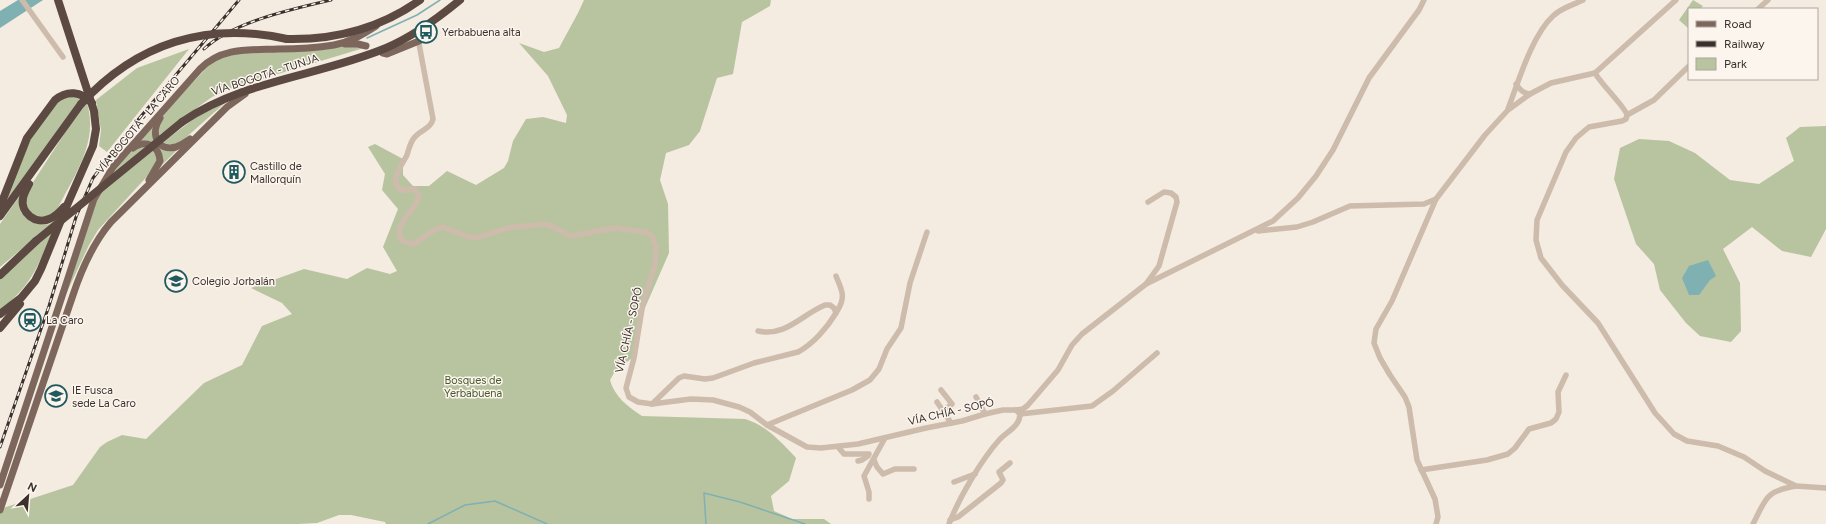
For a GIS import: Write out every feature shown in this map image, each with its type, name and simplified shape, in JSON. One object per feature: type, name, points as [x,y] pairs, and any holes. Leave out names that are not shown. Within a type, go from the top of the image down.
[{"type":"highway","points":[[0,328],[21,302],[34,281],[93,146],[96,128],[92,104],[58,0]]},
{"type":"highway","name":"VÍA BOGOTÁ - TUNJA","points":[[0,216],[81,104],[92,92],[117,71],[144,54],[174,42],[206,34],[228,32],[255,33],[287,38],[315,39],[343,35],[370,27],[420,0]]},
{"type":"highway","name":"VÍA BOGOTÁ - TUNJA","points":[[0,275],[36,241],[182,122],[208,105],[253,88],[369,54],[418,37],[460,0]]},
{"type":"highway","points":[[0,207],[24,145],[55,100],[60,96],[72,93],[83,95],[92,104]]},
{"type":"highway","points":[[36,168],[23,198],[22,204],[26,213],[36,220],[49,220],[61,211],[68,203]]},
{"type":"highway","points":[[0,269],[36,241]]},
{"type":"highway","points":[[0,314],[21,298],[34,281]]},
{"type":"main road","name":"VÍA BOGOTÁ - LA CARO","points":[[0,486],[94,199],[106,177],[121,157],[208,61],[228,52],[329,45],[343,42],[358,37],[395,14]]},
{"type":"main road","points":[[383,53],[387,54],[418,37]]},
{"type":"main road","points":[[329,45],[354,44],[366,46]]},
{"type":"main road","points":[[183,88],[156,124],[154,134],[156,139],[163,145],[177,147],[203,130]]},
{"type":"main road","points":[[0,510],[73,295],[85,264],[103,231],[227,106],[253,88]]},
{"type":"main road","points":[[121,157],[133,147],[144,143],[149,144],[157,151],[160,156],[158,166],[144,189]]},
{"type":"street","points":[[22,0],[63,57]]},
{"type":"street","points":[[950,522],[975,474],[1000,440],[1018,423],[1018,412],[1033,399],[1058,370],[1072,345],[1082,334],[1146,284],[1273,221],[1298,198],[1316,176],[1333,150],[1369,78],[1419,10],[1424,0]]},
{"type":"street","points":[[1508,110],[1516,84],[1531,49],[1548,20],[1560,10],[1583,0]]},
{"type":"street","points":[[1436,524],[1438,517],[1436,499],[1417,460],[1409,407],[1405,397],[1380,358],[1374,343],[1376,329],[1392,301],[1436,199],[1485,135],[1508,110],[1530,94],[1551,83],[1595,73],[1676,0]]},
{"type":"street","points":[[1759,8],[1768,0]]},
{"type":"street","name":"VÍA CHÍA - SOPÓ","points":[[418,37],[433,119],[430,125],[411,142],[396,178],[396,185],[400,189],[405,191],[415,189],[419,196],[417,203],[399,229],[401,239],[406,243],[414,244],[434,230],[443,227],[475,238],[508,228],[543,224],[551,226],[571,236],[614,228],[650,234],[656,247],[655,265],[643,303],[634,358],[626,388],[629,397],[638,402],[652,404],[691,399],[713,400],[739,407],[750,412],[767,425],[807,447],[838,447],[858,444],[951,422],[962,421],[1003,410],[1018,412],[1092,406],[1114,391],[1157,353]]},
{"type":"street","points":[[1688,67],[1654,100],[1627,115],[1626,119],[1589,127],[1576,138],[1566,152],[1537,220],[1536,240],[1541,258],[1562,285],[1598,323],[1656,413],[1674,434],[1687,441],[1718,446],[1744,457],[1796,486]]},
{"type":"street","points":[[1595,73],[1608,92],[1624,108],[1627,115]]},
{"type":"street","points":[[1516,84],[1520,90],[1530,94]]},
{"type":"street","points":[[1146,284],[1159,266],[1177,202],[1176,197],[1171,193],[1164,192],[1148,202]]},
{"type":"street","points":[[1253,231],[1297,226],[1313,222],[1350,206],[1424,204],[1436,199]]},
{"type":"street","points":[[767,425],[852,390],[870,380],[879,368],[887,349],[900,328],[910,283],[927,232]]},
{"type":"street","points":[[652,404],[679,378],[684,376],[705,379],[713,378],[754,362],[798,352],[811,343],[836,313],[842,302],[843,294],[836,276]]},
{"type":"street","points":[[758,330],[769,333],[779,330],[825,306],[834,308],[836,313]]},
{"type":"street","points":[[1421,470],[1486,460],[1508,454],[1529,429],[1551,424],[1556,419],[1559,412],[1558,392],[1566,376]]},
{"type":"street","points":[[941,390],[952,404],[943,411]]},
{"type":"street","points":[[976,397],[985,414]]},
{"type":"street","points":[[937,402],[951,422]]},
{"type":"street","points":[[868,500],[869,492],[864,476],[885,438]]},
{"type":"street","points":[[838,447],[844,454],[869,454],[862,460],[858,460]]},
{"type":"street","points":[[874,460],[877,467],[883,474],[895,469],[914,469]]},
{"type":"street","points":[[950,522],[1001,483],[1003,480],[999,472],[1010,463]]},
{"type":"street","points":[[954,482],[975,474]]},
{"type":"street","points":[[1753,524],[1764,502],[1773,492],[1780,488],[1796,486],[1826,488]]},
{"type":"green space","name":"Bosques de Yerbabuena","points":[[584,0],[771,0],[770,6],[742,22],[733,74],[717,78],[700,131],[689,145],[666,153],[660,180],[668,204],[669,253],[637,326],[633,357],[614,373],[610,380],[612,386],[622,401],[642,416],[745,419],[767,430],[796,458],[789,481],[771,496],[774,511],[792,519],[824,519],[831,524],[386,524],[385,522],[351,515],[339,515],[317,523],[298,524],[0,524],[0,509],[73,485],[100,447],[107,442],[122,435],[146,439],[204,383],[242,365],[262,326],[292,314],[282,303],[251,288],[304,269],[347,279],[367,268],[390,274],[397,271],[383,247],[398,209],[382,190],[385,174],[368,147],[375,144],[403,159],[403,175],[413,186],[429,186],[447,171],[476,185],[504,168],[508,161],[513,141],[526,119],[543,117],[566,123],[567,115],[548,76],[519,43],[544,52],[559,48]]},
{"type":"green space","points":[[1693,0],[1703,6],[1701,8],[1688,8],[1688,28],[1679,20]]},
{"type":"green space","points":[[354,46],[367,47],[232,88],[212,97],[158,136],[160,120],[168,109],[213,61],[233,54]]},
{"type":"green space","points":[[189,49],[107,152],[99,146],[101,130],[96,100],[137,68]]},
{"type":"green space","points":[[65,96],[84,98],[4,209],[30,140],[57,101]]},
{"type":"green space","points":[[226,102],[182,141],[172,144],[163,142],[202,113]]},
{"type":"green space","points":[[87,103],[90,118],[90,132],[83,158],[57,210],[53,215],[40,218],[28,211],[25,197],[26,193],[70,125]]},
{"type":"green space","points":[[152,126],[154,141],[180,147],[159,168],[154,143],[144,140],[138,142]]},
{"type":"green space","points":[[1826,126],[1826,229],[1811,257],[1782,251],[1752,227],[1723,249],[1740,283],[1741,331],[1731,342],[1700,336],[1686,323],[1660,290],[1654,264],[1636,244],[1614,179],[1620,148],[1639,139],[1669,141],[1695,153],[1730,180],[1759,184],[1794,161],[1786,138],[1800,127]]},
{"type":"green space","points":[[149,146],[157,157],[157,163],[152,171],[98,230],[89,245],[66,294],[98,197],[118,165],[134,149]]},
{"type":"green space","points":[[23,191],[19,203],[25,217],[34,223],[45,225],[49,224],[59,216],[37,268],[22,289],[0,310],[0,279],[34,248],[30,242],[0,267],[0,224]]},
{"type":"water","points":[[18,0],[43,0],[0,28],[0,11]]},
{"type":"water","points":[[1708,260],[1716,276],[1710,280],[1699,295],[1689,295],[1682,278],[1689,266]]},
{"type":"waterway","points":[[367,38],[417,15],[440,0]]},
{"type":"waterway","points":[[706,524],[704,493],[740,502],[805,524]]},
{"type":"waterway","points":[[428,524],[465,505],[495,501],[547,524]]},
{"type":"railway","points":[[0,447],[49,306],[76,217],[93,178],[137,121],[239,0]]},
{"type":"railway","points":[[204,49],[231,31],[247,24],[281,12],[331,0]]},
{"type":"place","name":"Yerbabuena alta","points":[[426,32]]},
{"type":"place","name":"Castillo de Mallorquín","points":[[234,172]]},
{"type":"place","name":"Colegio Jorbalán","points":[[176,281]]},
{"type":"place","name":"La Caro","points":[[30,320]]},
{"type":"place","name":"IE Fusca sede La Caro","points":[[56,396]]}]
